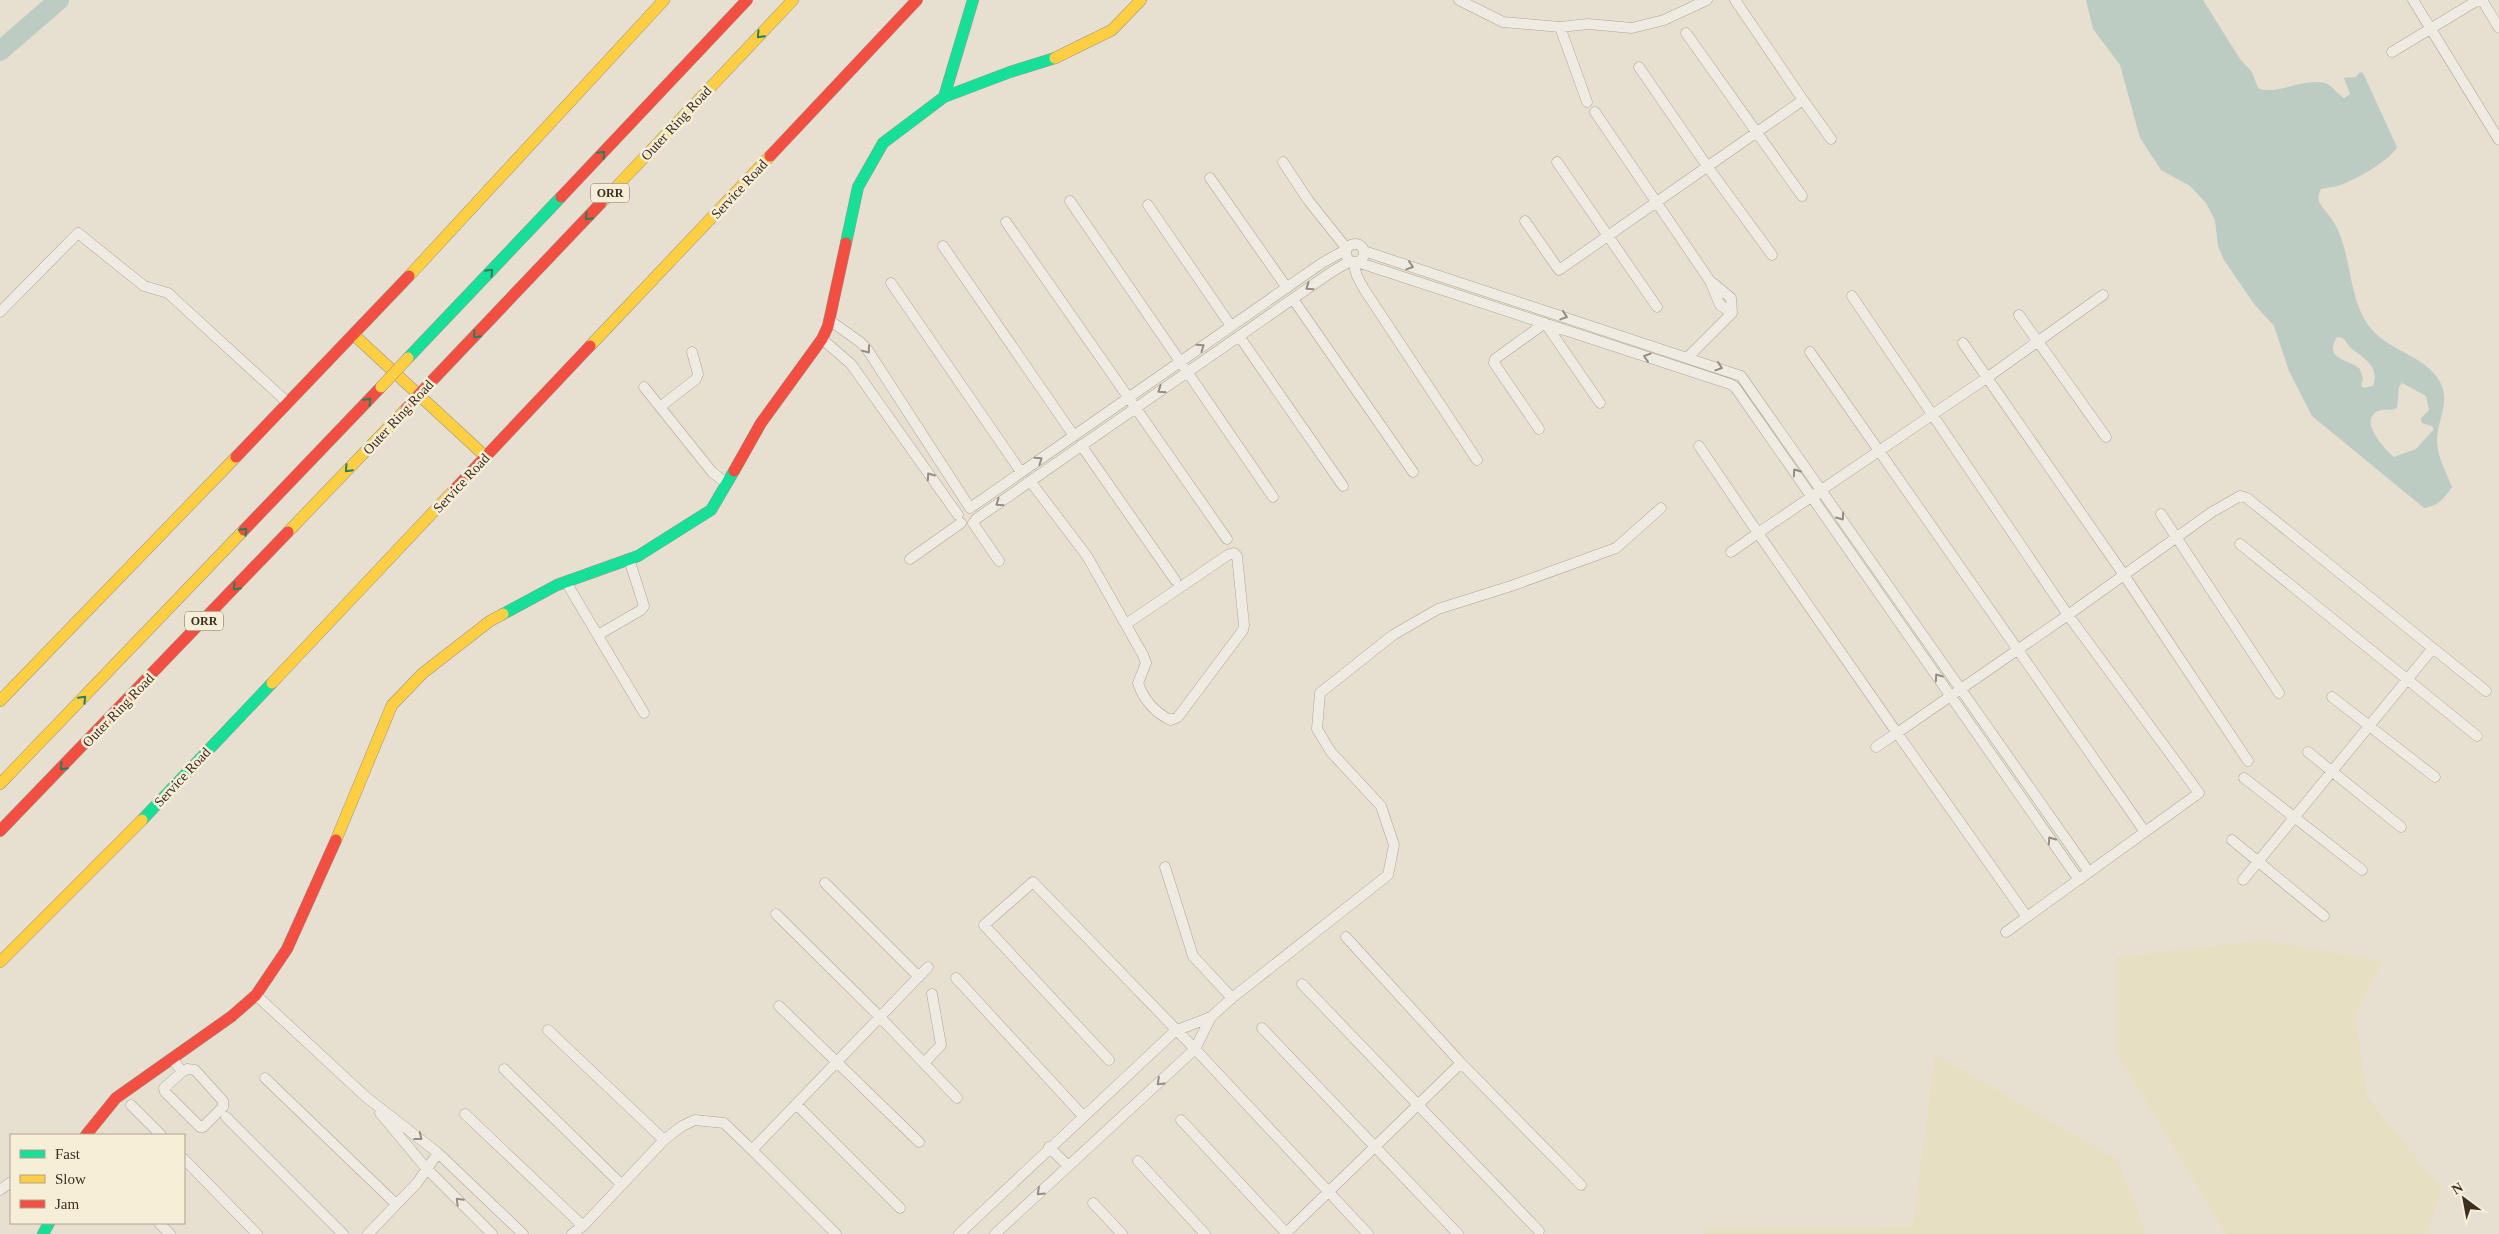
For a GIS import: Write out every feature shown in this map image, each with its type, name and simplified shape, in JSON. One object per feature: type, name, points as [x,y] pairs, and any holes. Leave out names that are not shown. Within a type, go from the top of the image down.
[{"type":"main road","points":[[0,701],[354,335],[664,0]]},
{"type":"main road","name":"ORR","points":[[0,784],[381,387],[747,0]]},
{"type":"main road","name":"Outer Ring Road","points":[[0,832],[406,409],[793,0]]},
{"type":"main road","name":"Service Road","points":[[0,962],[147,815],[917,0]]},
{"type":"main road","points":[[944,97],[973,0]]},
{"type":"main road","points":[[87,1134],[116,1098],[232,1016],[256,995],[287,949],[314,893],[392,705],[423,673],[490,621],[566,582],[638,556],[711,510],[761,423],[822,339],[830,320],[858,187],[883,143],[944,97],[1010,72],[1059,57],[1112,30],[1141,0]]},
{"type":"main road","points":[[354,335],[486,457]]},
{"type":"street","points":[[1459,0],[1503,22],[1560,27],[1588,24],[1632,28],[1664,20],[1707,0]]},
{"type":"street","points":[[1735,0],[1831,139]]},
{"type":"street","points":[[2413,0],[2499,140]]},
{"type":"street","points":[[2392,52],[2478,0]]},
{"type":"street","points":[[2482,0],[2499,28]]},
{"type":"street","points":[[1560,27],[1587,102]]},
{"type":"street","points":[[1686,33],[1758,131],[1802,196]]},
{"type":"street","points":[[1639,67],[1707,166],[1772,255]]},
{"type":"street","points":[[1525,221],[1559,270],[1803,100]]},
{"type":"street","points":[[1595,112],[1710,281],[1720,305],[1732,313],[1688,357]]},
{"type":"street","points":[[1283,162],[1308,200],[1347,249],[1346,256],[1354,262],[1730,384],[1740,392],[2079,880]]},
{"type":"street","points":[[1557,162],[1606,237],[1657,307]]},
{"type":"street","points":[[1210,178],[1287,288]]},
{"type":"street","points":[[1070,202],[1273,496]]},
{"type":"street","points":[[1148,204],[1232,326]]},
{"type":"street","points":[[1006,222],[1226,539]]},
{"type":"street","points":[[0,312],[78,234],[144,286],[168,294],[288,403]]},
{"type":"street","points":[[910,559],[959,519],[962,509],[970,508],[1287,288],[1356,244],[1364,251],[1741,376],[1962,689],[2088,872]]},
{"type":"street","points":[[943,246],[1074,436]]},
{"type":"street","points":[[822,339],[851,364],[965,525],[974,521],[1293,299],[1363,258],[1364,251]]},
{"type":"street","points":[[1354,262],[1357,276],[1364,289],[1477,460]]},
{"type":"street","points":[[891,283],[1021,472]]},
{"type":"street","points":[[1731,552],[1879,449],[1988,377],[2103,295]]},
{"type":"street","points":[[1852,296],[2068,615],[2199,793],[2006,932]]},
{"type":"street","points":[[1293,299],[1413,472]]},
{"type":"street","points":[[2019,316],[2039,341],[2106,437]]},
{"type":"street","points":[[830,320],[860,342],[867,350],[970,508],[976,514],[974,521],[999,561]]},
{"type":"street","points":[[1545,323],[1600,403]]},
{"type":"street","points":[[1539,429],[1494,363],[1495,359],[1545,323]]},
{"type":"street","points":[[1239,336],[1343,486]]},
{"type":"street","points":[[1963,343],[2124,574],[2248,761]]},
{"type":"street","points":[[660,407],[696,379],[698,374],[692,352]]},
{"type":"street","points":[[1810,352],[2145,832]]},
{"type":"street","points":[[644,387],[712,472],[726,483]]},
{"type":"street","points":[[1081,445],[1175,580]]},
{"type":"street","points":[[1699,446],[1897,733],[2027,916]]},
{"type":"street","points":[[1030,481],[1087,556],[1145,659],[1146,663],[1138,683],[1140,690],[1157,712],[1174,719],[1244,625],[1237,556],[1234,553],[1228,555],[1126,624]]},
{"type":"street","points":[[1876,747],[1952,697],[2176,537],[2227,502],[2240,496],[2247,498],[2486,691]]},
{"type":"street","points":[[995,1234],[1196,1049],[1211,1018],[1232,998],[1388,874],[1394,845],[1380,806],[1331,752],[1316,730],[1320,694],[1393,635],[1438,609],[1616,548],[1661,508]]},
{"type":"street","points":[[2161,514],[2279,693]]},
{"type":"street","points":[[2240,544],[2477,736]]},
{"type":"street","points":[[598,635],[641,610],[644,606],[629,560]]},
{"type":"street","points":[[566,582],[644,714]]},
{"type":"street","points":[[2243,880],[2433,648]]},
{"type":"street","points":[[2332,696],[2435,777]]},
{"type":"street","points":[[2308,752],[2401,827]]},
{"type":"street","points":[[2244,778],[2362,870]]},
{"type":"street","points":[[2232,840],[2324,916]]},
{"type":"street","points":[[1165,867],[1193,956],[1232,998]]},
{"type":"street","points":[[1109,1060],[984,925],[1033,882],[1176,1031],[1196,1049],[1368,1234]]},
{"type":"street","points":[[825,883],[918,977]]},
{"type":"street","points":[[776,914],[880,1017],[957,1098]]},
{"type":"street","points":[[1346,937],[1461,1063],[1581,1185]]},
{"type":"street","points":[[752,1150],[928,967]]},
{"type":"street","points":[[956,978],[1083,1116]]},
{"type":"street","points":[[1302,984],[1539,1230]]},
{"type":"street","points":[[924,1063],[941,1045],[932,994]]},
{"type":"street","points":[[256,995],[366,1097],[438,1153],[523,1234]]},
{"type":"street","points":[[779,1006],[919,1142]]},
{"type":"street","points":[[959,1234],[1176,1031],[1211,1018]]},
{"type":"street","points":[[1262,1028],[1458,1234]]},
{"type":"street","points":[[548,1030],[664,1140]]},
{"type":"street","points":[[172,1058],[182,1072]]},
{"type":"street","points":[[1181,1120],[1286,1234],[1461,1063]]},
{"type":"street","points":[[187,1069],[194,1070],[223,1101],[223,1108],[203,1127],[200,1127],[165,1092],[164,1088],[182,1072],[187,1069]]},
{"type":"street","points":[[504,1069],[622,1185]]},
{"type":"street","points":[[265,1078],[396,1204]]},
{"type":"street","points":[[366,1097],[426,1168],[492,1234]]},
{"type":"street","points":[[131,1104],[160,1134]]},
{"type":"street","points":[[796,1104],[900,1208]]},
{"type":"street","points":[[465,1114],[580,1230]]},
{"type":"street","points":[[226,1117],[343,1234]]},
{"type":"street","points":[[572,1234],[580,1230],[664,1140],[682,1126],[695,1120],[712,1120],[724,1123],[836,1234]]},
{"type":"street","points":[[1049,1148],[1068,1166]]},
{"type":"street","points":[[368,1234],[417,1183],[438,1153]]},
{"type":"street","points":[[185,1160],[257,1234]]},
{"type":"street","points":[[1138,1161],[1205,1234]]},
{"type":"street","points":[[1093,1203],[1122,1234]]},
{"type":"street","points":[[160,1224],[170,1234]]},
{"type":"shaded area","points":[[2086,0],[2203,0],[2240,59],[2252,72],[2258,88],[2272,90],[2317,82],[2325,83],[2344,98],[2350,94],[2344,78],[2356,77],[2360,72],[2363,73],[2397,147],[2380,164],[2361,176],[2335,187],[2321,189],[2319,202],[2340,234],[2359,308],[2366,321],[2383,340],[2420,361],[2435,375],[2441,384],[2444,405],[2437,446],[2452,487],[2440,501],[2433,506],[2424,508],[2312,416],[2289,371],[2274,326],[2254,304],[2224,260],[2218,246],[2215,220],[2206,203],[2190,186],[2161,170],[2140,138],[2120,65],[2093,29]],"holes":[[[2337,337],[2344,339],[2352,349],[2370,364],[2375,379],[2373,386],[2364,388],[2361,385],[2363,379],[2360,369],[2335,355],[2333,350]],[[2402,383],[2426,396],[2429,410],[2421,418],[2422,423],[2432,426],[2434,429],[2416,449],[2394,457],[2374,433],[2371,420],[2374,414],[2381,410],[2397,408],[2399,387]]]},
{"type":"shaded area","points":[[2264,940],[2383,961],[2355,1015],[2367,1097],[2442,1189],[2427,1234],[2226,1234],[2116,1052],[2116,957]]},
{"type":"shaded area","points":[[1935,1054],[2117,1159],[2147,1234],[1705,1234],[1705,1228],[1913,1226]]},
{"type":"waterway","points":[[0,51],[59,0]]},
{"type":"traffic: fast","points":[[944,97],[973,0]]},
{"type":"traffic: fast","points":[[846,243],[858,187],[883,143],[944,97],[1010,72],[1055,58]]},
{"type":"traffic: fast","points":[[408,358],[561,197]]},
{"type":"traffic: fast","points":[[503,614],[557,585],[638,556],[711,510],[734,471]]},
{"type":"traffic: fast","points":[[142,820],[272,683]]},
{"type":"traffic: fast","points":[[43,1234],[48,1224]]},
{"type":"traffic: slow","points":[[409,276],[664,0]]},
{"type":"traffic: slow","points":[[601,203],[793,0]]},
{"type":"traffic: slow","points":[[1055,58],[1112,30],[1141,0]]},
{"type":"traffic: slow","points":[[590,346],[770,156]]},
{"type":"traffic: slow","points":[[354,335],[486,457]]},
{"type":"traffic: slow","points":[[381,387],[408,358]]},
{"type":"traffic: slow","points":[[288,532],[406,409]]},
{"type":"traffic: slow","points":[[0,701],[236,457]]},
{"type":"traffic: slow","points":[[272,683],[454,490]]},
{"type":"traffic: slow","points":[[0,784],[244,530]]},
{"type":"traffic: slow","points":[[336,840],[392,705],[423,673],[490,621],[503,614]]},
{"type":"traffic: slow","points":[[0,962],[142,820]]},
{"type":"traffic: jam","points":[[561,197],[747,0]]},
{"type":"traffic: jam","points":[[770,156],[917,0]]},
{"type":"traffic: jam","points":[[427,386],[601,203]]},
{"type":"traffic: jam","points":[[734,471],[761,423],[822,339],[828,326],[846,243]]},
{"type":"traffic: jam","points":[[236,457],[409,276]]},
{"type":"traffic: jam","points":[[454,490],[590,346]]},
{"type":"traffic: jam","points":[[406,409],[427,386]]},
{"type":"traffic: jam","points":[[244,530],[381,387]]},
{"type":"traffic: jam","points":[[0,831],[288,532]]},
{"type":"traffic: jam","points":[[87,1134],[116,1098],[232,1016],[256,995],[287,949],[336,840]]}]
